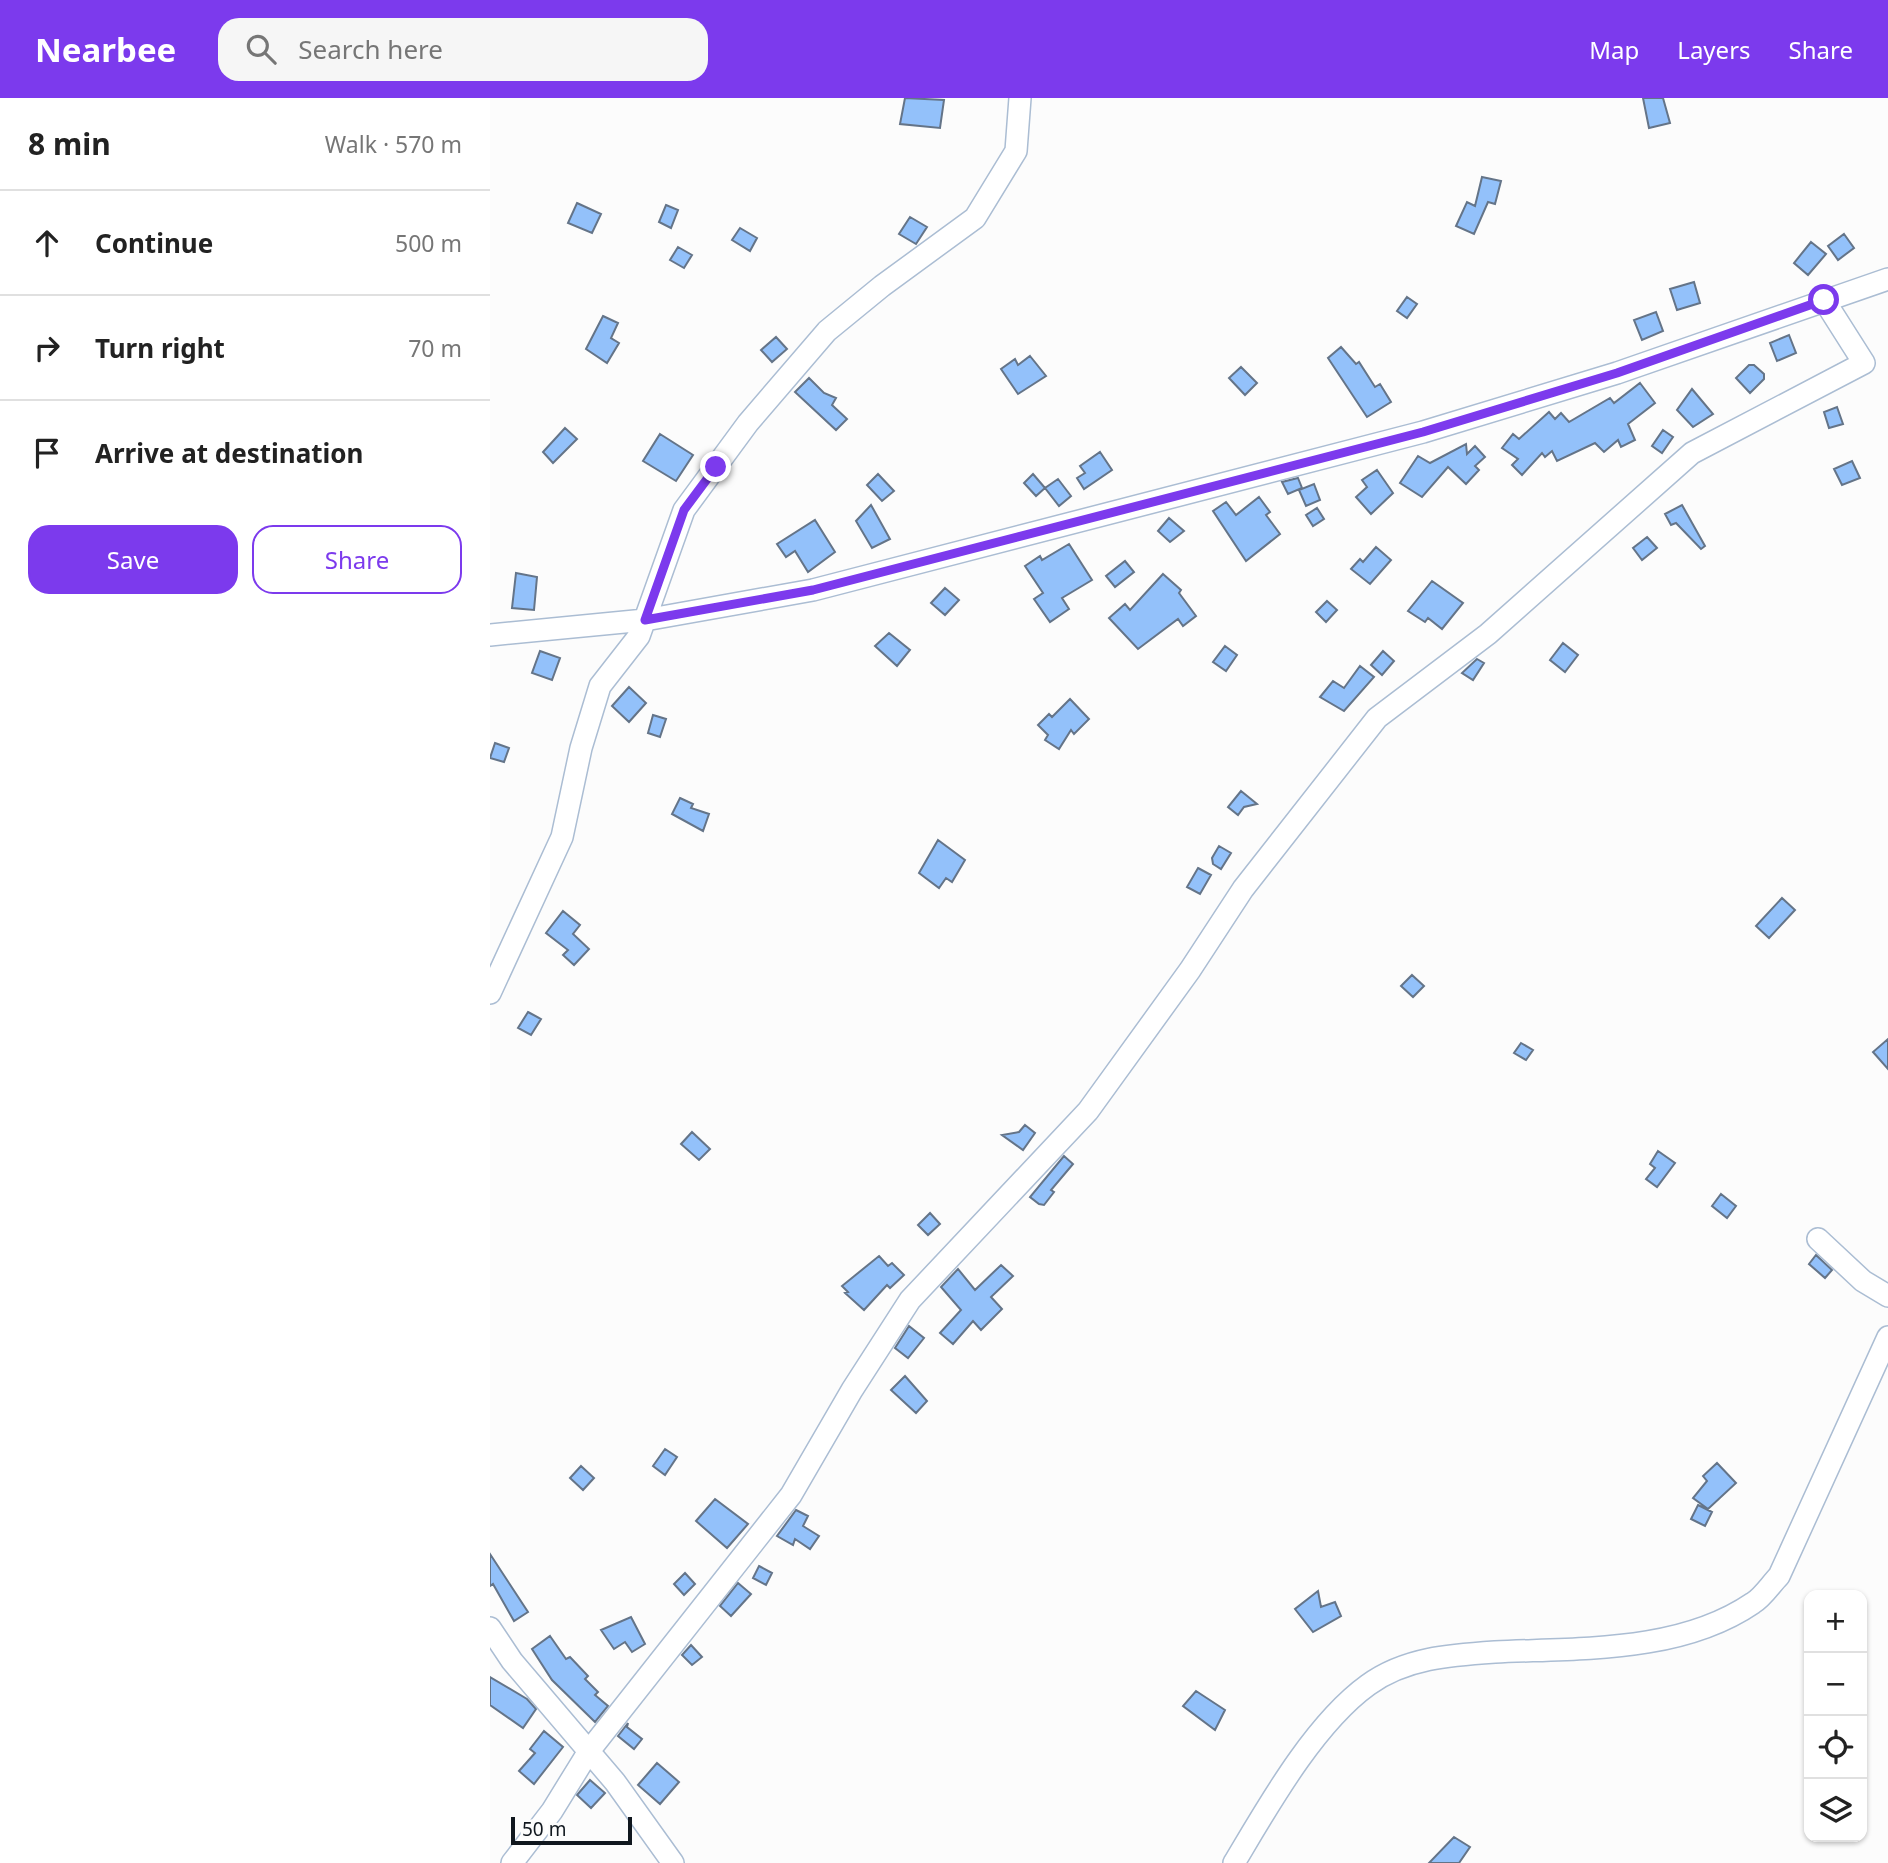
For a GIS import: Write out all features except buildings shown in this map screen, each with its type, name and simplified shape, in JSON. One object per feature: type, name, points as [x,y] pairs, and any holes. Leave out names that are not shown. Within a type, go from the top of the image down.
[{"type":"street","points":[[490,993],[562,836],[581,748],[600,686],[639,636],[684,510],[748,423],[827,331],[881,285],[975,218],[1016,150],[1020,98]]},
{"type":"street","points":[[490,635],[645,620],[813,590],[1423,432],[1617,373],[1888,279]]},
{"type":"street","points":[[512,1863],[552,1811],[589,1751],[791,1495],[852,1390],[910,1300],[1088,1111],[1190,970],[1243,889],[1377,718],[1488,634],[1692,453],[1864,363],[1824,300]]},
{"type":"street","points":[[1818,1239],[1863,1280],[1888,1296]]},
{"type":"street","points":[[1234,1863],[1265,1811],[1334,1714],[1369,1684],[1417,1661],[1458,1654],[1623,1646],[1673,1637],[1755,1602],[1779,1576],[1888,1337]]},
{"type":"street","points":[[490,1628],[512,1661],[615,1782],[673,1863]]},
{"type":"route","points":[[716,467],[684,510],[645,620],[813,590],[1423,432],[1617,373],[1824,300]]}]
